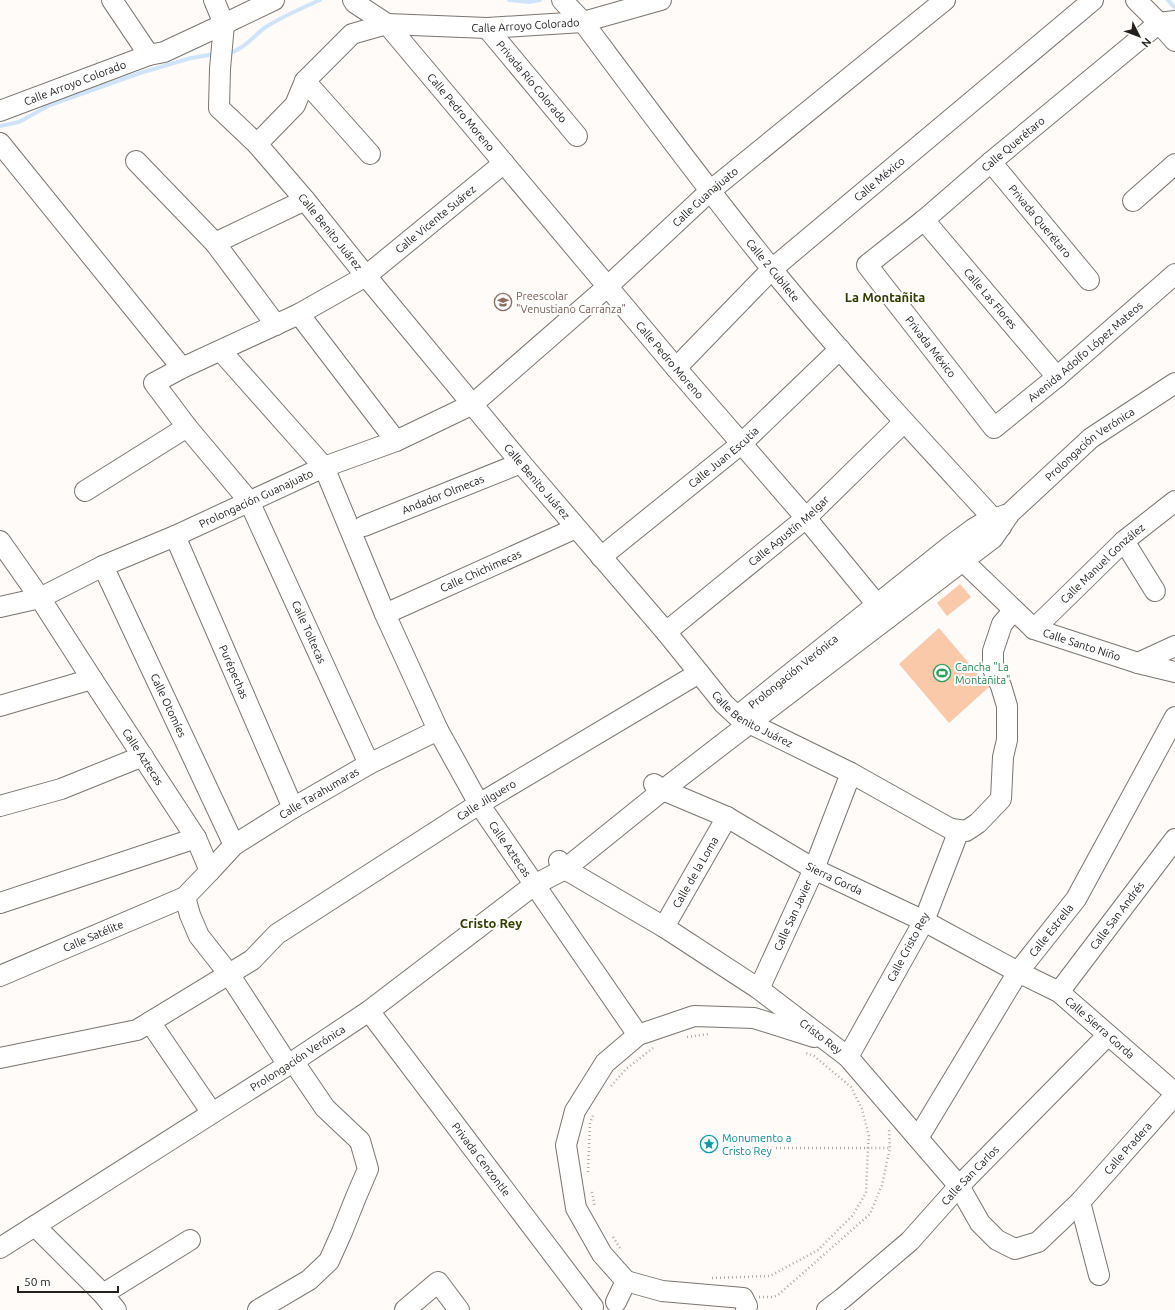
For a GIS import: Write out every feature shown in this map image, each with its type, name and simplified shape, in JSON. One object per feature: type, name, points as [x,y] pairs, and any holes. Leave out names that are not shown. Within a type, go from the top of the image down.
[{"type":"street","points":[[112,0],[156,54]]},
{"type":"street","points":[[214,0],[223,32]]},
{"type":"street","name":"Calle Arroyo Colorado","points":[[0,111],[156,54],[223,32],[274,0]]},
{"type":"street","name":"Calle Pedro Moreno","points":[[353,0],[355,3],[387,24],[607,287],[806,518],[882,611]]},
{"type":"street","name":"Calle Arroyo Colorado","points":[[387,24],[487,28],[582,22],[661,0]]},
{"type":"street","name":"Calle Guanajuato","points":[[473,404],[607,287],[710,191],[945,0]]},
{"type":"street","name":"Calle México","points":[[676,368],[772,269],[1093,0]]},
{"type":"street","points":[[1136,0],[1169,21],[1175,42]]},
{"type":"street","name":"Calle 2 Cubilete","points":[[564,2],[582,22],[710,191],[772,269],[904,422],[1002,520]]},
{"type":"street","name":"Calle Querétaro","points":[[867,265],[924,220],[992,162],[1169,21]]},
{"type":"street","points":[[257,144],[295,105],[305,81],[352,34],[387,24]]},
{"type":"street","name":"Privada Río Colorado","points":[[487,28],[577,136]]},
{"type":"street","name":"Calle Benito Juárez","points":[[223,32],[219,108],[257,144],[305,200],[521,463],[666,632],[724,704],[743,720],[851,773],[955,831]]},
{"type":"street","points":[[305,81],[370,154]]},
{"type":"street","points":[[0,142],[182,368]]},
{"type":"street","points":[[136,162],[215,243],[276,325]]},
{"type":"street","name":"Privada Querétaro","points":[[992,162],[1089,280]]},
{"type":"street","name":"Calle Vicente Suárez","points":[[182,368],[299,314],[366,276],[504,163]]},
{"type":"street","points":[[1133,200],[1175,164]]},
{"type":"street","points":[[215,243],[305,200]]},
{"type":"street","name":"Calle Las Flores","points":[[924,220],[1057,377]]},
{"type":"street","name":"Privada México","points":[[867,265],[994,428]]},
{"type":"street","name":"Avenida Adolfo López Mateos","points":[[994,428],[1057,377],[1175,274]]},
{"type":"street","points":[[299,314],[396,441]]},
{"type":"street","name":"Calle Juan Escutia","points":[[601,557],[741,444],[840,349]]},
{"type":"street","name":"Calle Aztecas","points":[[221,350],[324,467],[385,614],[438,730],[479,804],[552,873],[638,1035]]},
{"type":"street","name":"Calle Toltecas","points":[[182,368],[154,383],[187,427],[249,501],[369,764]]},
{"type":"street","name":"Prolongación Verónica","points":[[882,611],[964,561],[993,538],[1002,520],[1091,438],[1175,383]]},
{"type":"street","name":"Prolongación Guanajuato","points":[[0,607],[40,598],[103,566],[175,536],[324,467],[396,441],[473,404]]},
{"type":"street","name":"Calle Agustín Melgar","points":[[666,632],[806,518],[904,422]]},
{"type":"street","points":[[85,491],[187,427]]},
{"type":"street","name":"Andador Olmecas","points":[[364,526],[521,463]]},
{"type":"street","name":"Calle Manuel González","points":[[1034,629],[1124,541],[1175,501]]},
{"type":"street","name":"Prolongación Verónica","points":[[0,1248],[369,1011],[552,873],[658,786],[882,611],[950,546],[973,529],[1002,520]]},
{"type":"street","name":"Calle Chichimecas","points":[[385,614],[576,528]]},
{"type":"street","name":"Purépechas","points":[[175,536],[293,808]]},
{"type":"street","name":"Calle Aztecas","points":[[0,541],[40,598],[196,838],[210,871]]},
{"type":"street","points":[[1124,541],[1155,591]]},
{"type":"street","name":"Calle Santo Niño","points":[[950,546],[1034,629],[1138,663],[1175,672]]},
{"type":"street","name":"Calle Otomíes","points":[[103,566],[234,845]]},
{"type":"street","points":[[955,831],[966,832],[978,823],[1001,799],[1003,757],[1007,740],[1007,706],[1001,686],[993,669],[993,651],[1002,624],[1014,610]]},
{"type":"street","points":[[1138,663],[1175,646]]},
{"type":"street","name":"Calle Jilguero","points":[[229,974],[252,960],[278,934],[479,804],[699,674]]},
{"type":"street","points":[[0,706],[92,679]]},
{"type":"street","name":"Calle Estrella","points":[[918,1138],[1018,972],[1076,899],[1175,717]]},
{"type":"street","name":"Calle Tarahumaras","points":[[210,871],[234,845],[293,808],[369,764],[438,730]]},
{"type":"street","points":[[0,806],[61,789],[143,756]]},
{"type":"street","name":"Calle San Javier","points":[[759,989],[814,869],[851,773]]},
{"type":"street","name":"Sierra Gorda","points":[[658,786],[727,817],[814,869],[924,921],[1018,972]]},
{"type":"street","name":"Calle de la Loma","points":[[664,927],[727,817]]},
{"type":"street","name":"Calle Cristo Rey","points":[[848,1057],[924,921],[955,831]]},
{"type":"street","points":[[0,902],[196,838]]},
{"type":"street","name":"Calle San Andrés","points":[[1059,992],[1175,840]]},
{"type":"street","points":[[210,871],[185,897],[190,915],[199,936],[229,974],[290,1063],[325,1108],[360,1142],[368,1169],[329,1261],[309,1280],[258,1310]]},
{"type":"street","name":"Cristo Rey","points":[[552,873],[664,927],[759,989],[848,1057],[959,1186],[980,1223],[997,1240],[1015,1249],[1038,1242]]},
{"type":"street","name":"Calle Satélite","points":[[0,976],[185,897]]},
{"type":"street","name":"Calle Sierra Gorda","points":[[1018,972],[1059,992],[1175,1094]]},
{"type":"street","points":[[0,1058],[137,1030],[229,974]]},
{"type":"street","name":"Privada Cenzontle","points":[[369,1011],[591,1309]]},
{"type":"street","points":[[744,1304],[662,1291],[626,1281],[602,1254],[576,1208],[566,1145],[575,1111],[605,1063],[638,1035],[694,1016],[754,1018],[826,1040]]},
{"type":"street","points":[[150,1022],[212,1113]]},
{"type":"street","name":"Calle San Carlos","points":[[827,1310],[910,1241],[959,1186],[1108,1035]]},
{"type":"street","name":"Calle Pradera","points":[[1038,1242],[1080,1202],[1175,1094]]},
{"type":"street","points":[[1080,1202],[1099,1275]]},
{"type":"street","points":[[35,1226],[103,1294],[116,1310]]},
{"type":"street","points":[[103,1294],[190,1240]]},
{"type":"street","points":[[591,1309],[620,1306],[626,1281]]},
{"type":"street","points":[[405,1310],[438,1282],[459,1310]]},
{"type":"path","points":[[685,1037],[712,1034]]},
{"type":"path","points":[[608,1090],[626,1069],[654,1048]]},
{"type":"path","points":[[712,1278],[770,1276],[818,1250],[852,1216],[866,1193],[869,1136],[862,1109],[851,1087],[814,1056],[801,1051]]},
{"type":"path","points":[[744,1304],[778,1295],[870,1214],[882,1185],[890,1148],[889,1104]]},
{"type":"path","points":[[588,1178],[590,1123],[595,1112]]},
{"type":"path","points":[[748,1148],[890,1148]]},
{"type":"path","points":[[591,1192],[597,1213]]},
{"type":"path","points":[[609,1231],[621,1250]]},
{"type":"shaded area","points":[[960,584],[971,597],[947,616],[937,603]]},
{"type":"shaded area","name":"Cancha \"La Montañita\"","points":[[939,628],[989,687],[949,723],[899,664]]},
{"type":"waterway","points":[[228,53],[244,46],[272,23],[320,0]]},
{"type":"waterway","points":[[509,0],[529,2],[540,0]]},
{"type":"waterway","points":[[1168,0],[1175,8]]},
{"type":"waterway","points":[[0,126],[19,122],[50,105],[140,73],[191,58],[215,54]]},
{"type":"place","name":"Preescolar \"Venustiano Carranza\"","points":[[503,302]]},
{"type":"place","name":"Cancha \"La Montañita\"","points":[[942,673]]},
{"type":"place","name":"Monumento a Cristo Rey","points":[[709,1144]]},
{"type":"district","name":"La Montañita","points":[[885,297]]},
{"type":"district","name":"Cristo Rey","points":[[491,923]]}]
